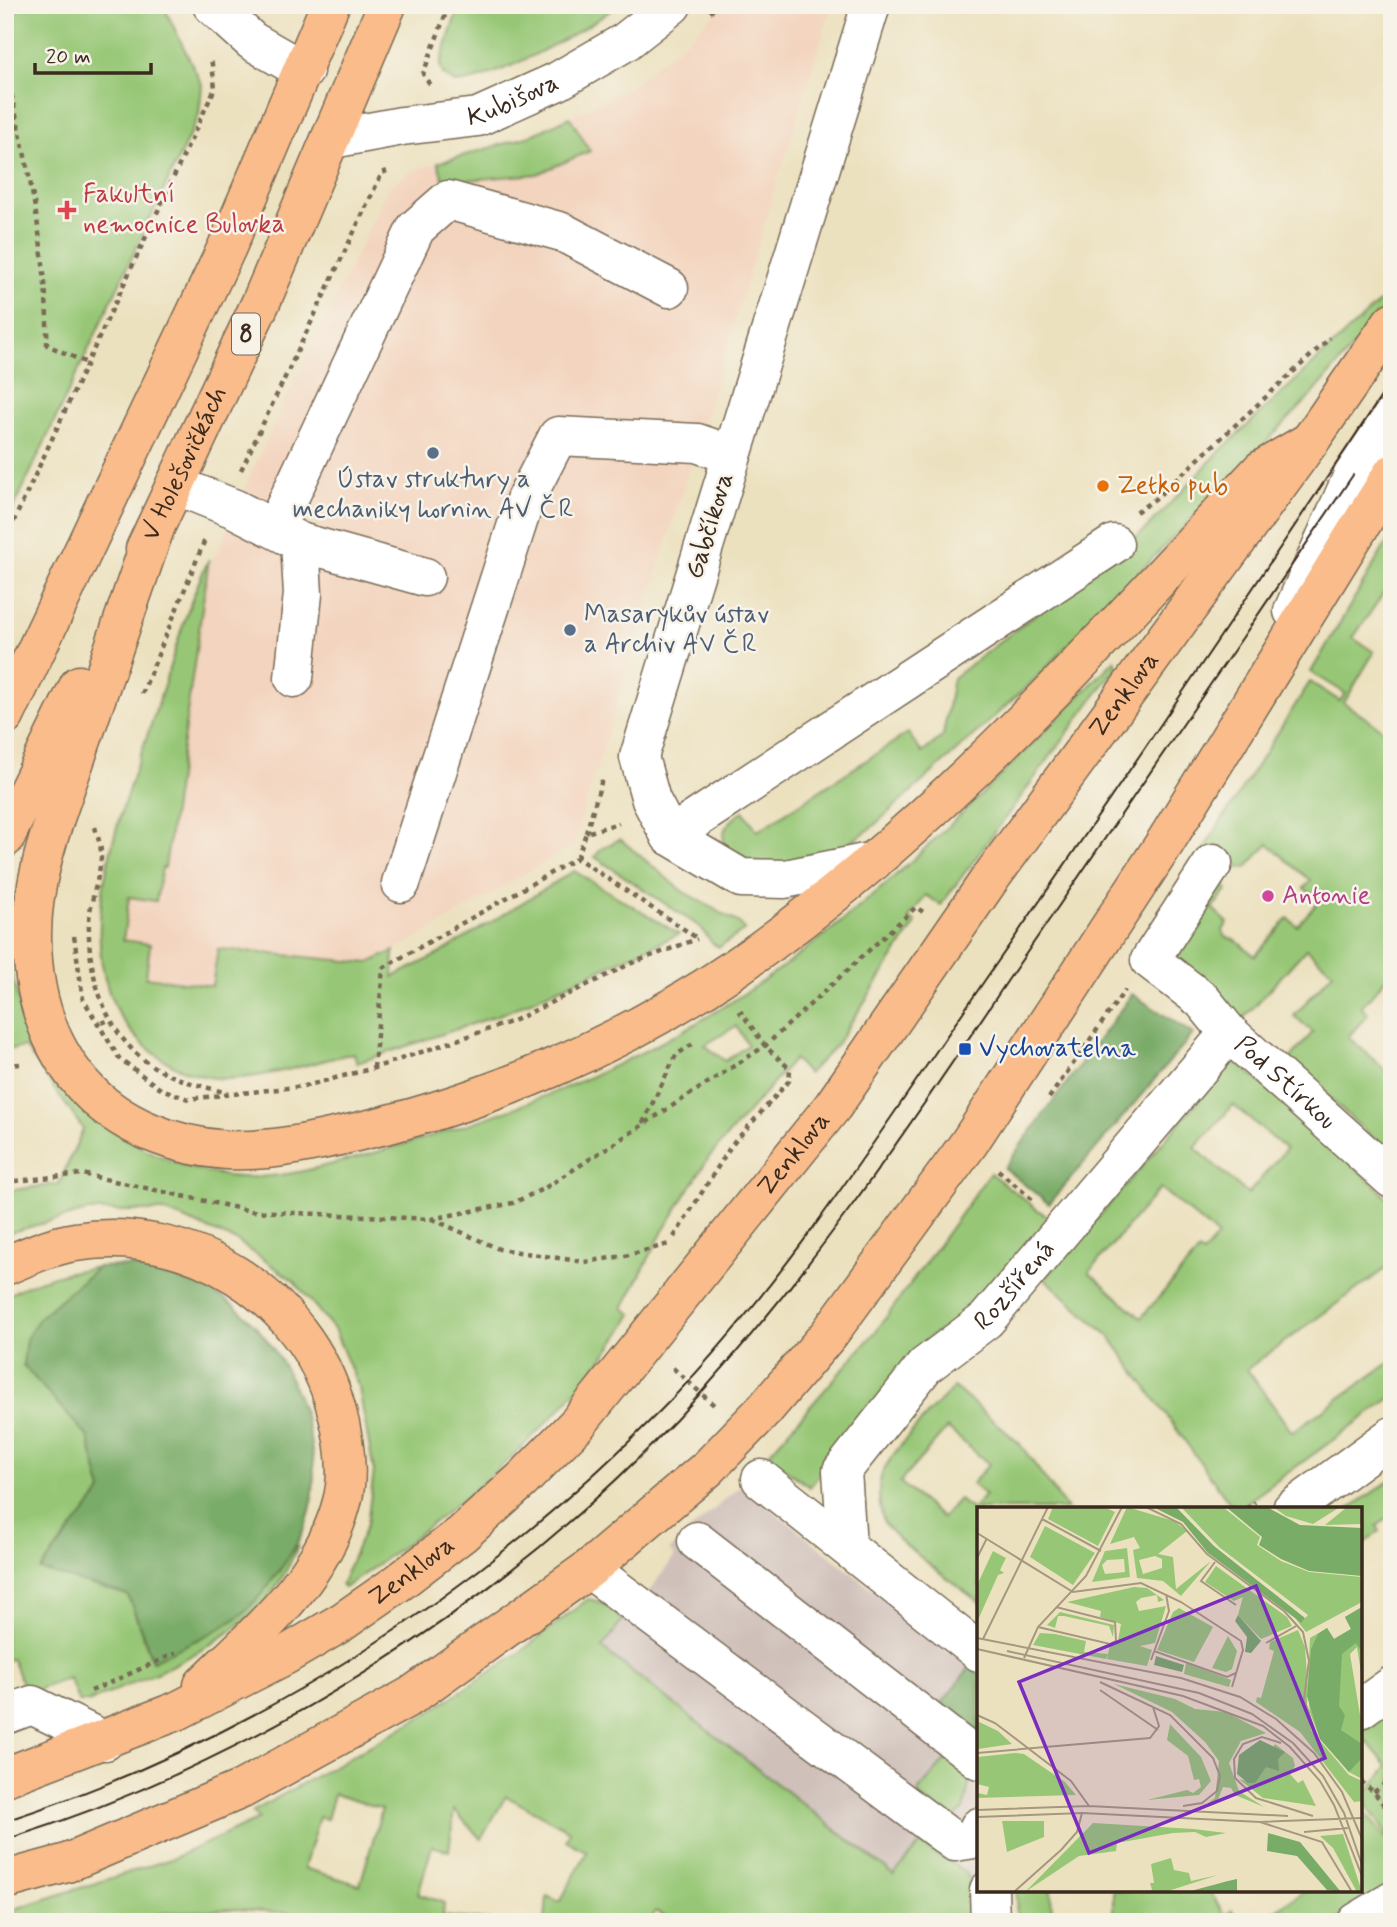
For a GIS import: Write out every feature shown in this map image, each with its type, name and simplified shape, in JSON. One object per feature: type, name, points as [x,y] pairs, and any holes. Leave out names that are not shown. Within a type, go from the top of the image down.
[{"type":"main road","name":"8","points":[[5,716],[227,247],[330,5]]},
{"type":"main road","name":"V Holešovičkách","points":[[5,838],[261,302],[387,5]]},
{"type":"main road","name":"Zenklova","points":[[5,1777],[105,1741],[177,1711],[284,1656],[398,1583],[462,1534],[522,1480],[578,1423],[833,1106],[987,883],[1310,441],[1392,322]]},
{"type":"main road","points":[[155,528],[39,867],[32,935],[34,974],[41,1013],[60,1054],[91,1095],[114,1114],[141,1128],[199,1147],[262,1149],[373,1128],[475,1097],[554,1066],[685,999],[739,965],[874,861],[988,756],[1261,470],[1310,441]]},
{"type":"main road","points":[[5,1880],[67,1863],[242,1789],[411,1696],[589,1569],[668,1504],[736,1439],[829,1334],[887,1257],[1062,1003],[1392,474]]},
{"type":"main road","points":[[5,1266],[40,1250],[88,1241],[139,1241],[190,1253],[249,1283],[275,1304],[316,1356],[331,1390],[341,1426],[345,1463],[343,1500],[327,1544],[300,1585],[177,1711]]},
{"type":"street","points":[[212,5],[252,40],[304,71]]},
{"type":"street","name":"Kubišova","points":[[332,139],[402,126],[478,117],[558,81],[625,42],[672,5]]},
{"type":"street","name":"Gabčíkova","points":[[670,836],[651,800],[639,757],[872,5]]},
{"type":"street","points":[[295,678],[303,594],[288,535],[416,228],[448,200],[562,232],[669,288]]},
{"type":"street","points":[[1260,687],[1353,475],[1392,417]]},
{"type":"street","points":[[401,884],[525,500],[558,436],[697,443],[732,455]]},
{"type":"street","points":[[175,485],[288,535],[425,576]]},
{"type":"street","points":[[874,861],[785,879],[741,878],[670,836],[1120,531]]},
{"type":"street","name":"Pod Stírkou","points":[[1213,863],[1150,960],[1202,1000],[1229,1033],[1392,1180]]},
{"type":"street","name":"Rozšířená","points":[[847,1547],[842,1471],[925,1366],[986,1320],[1229,1033]]},
{"type":"street","points":[[1295,1507],[1392,1436]]},
{"type":"street","points":[[761,1479],[977,1650]]},
{"type":"street","points":[[697,1541],[977,1758]]},
{"type":"street","points":[[589,1569],[955,1842],[977,1837]]},
{"type":"street","points":[[1362,1708],[1392,1686]]},
{"type":"street","points":[[5,1715],[32,1705],[105,1741]]},
{"type":"street","points":[[989,1892],[990,1922]]},
{"type":"street","points":[[1357,1922],[1392,1901]]},
{"type":"path","points":[[423,74],[449,5]]},
{"type":"path","points":[[5,540],[215,88],[211,56]]},
{"type":"path","points":[[5,65],[34,198],[48,301],[47,345],[89,364]]},
{"type":"path","points":[[1120,531],[1335,334]]},
{"type":"path","points":[[89,829],[93,820],[102,854],[89,921],[93,979],[109,1020],[148,1063],[195,1085],[232,1094]]},
{"type":"path","points":[[374,1068],[383,968],[577,858],[586,834],[619,822]]},
{"type":"path","points":[[74,932],[83,999],[119,1058],[159,1088],[188,1100],[305,1086],[374,1068],[513,1021],[632,963],[697,939],[577,858]]},
{"type":"path","points":[[431,1219],[499,1249],[583,1262],[669,1245],[730,1146],[789,1081],[790,1069],[765,1045],[741,1012],[731,1019]]},
{"type":"path","points":[[102,1024],[109,1020]]},
{"type":"path","points":[[1045,1104],[1100,1025]]},
{"type":"path","points":[[643,1124],[676,1055],[698,1041]]},
{"type":"path","points":[[1005,1161],[997,1172],[1040,1206]]},
{"type":"path","points":[[681,1358],[672,1368],[713,1406],[720,1398]]},
{"type":"path","points":[[1388,1636],[1392,1641]]},
{"type":"path","points":[[1374,1792],[1392,1778]]},
{"type":"path","points":[[1362,1783],[1374,1792],[1392,1816]]},
{"type":"shaded area","points":[[724,5],[832,5],[573,845],[416,939],[369,963],[184,1070],[162,1061],[127,1029],[114,1006],[103,975],[99,936],[103,896],[118,823],[201,577],[220,547],[247,482],[387,189],[411,171],[530,136],[607,99],[627,88],[676,49]]},
{"type":"shaded area","points":[[741,1485],[970,1667],[942,1703],[977,1738],[977,1874],[973,1885],[920,1844],[894,1876],[601,1648],[623,1620],[601,1602],[631,1582],[647,1594],[675,1556],[669,1550]]},
{"type":"green space","name":"Fakultní nemocnice Bulovka","points":[[9,5],[163,5],[202,85],[199,115],[5,526],[5,38]]},
{"type":"green space","points":[[459,5],[618,5],[539,53],[492,74],[455,83],[443,74],[440,65]]},
{"type":"green space","points":[[570,117],[590,151],[537,174],[444,182],[438,163],[530,136]]},
{"type":"green space","points":[[1392,290],[1392,301],[1312,395],[1030,684],[870,829],[840,849],[800,865],[749,864],[725,849],[724,831],[743,811],[758,831],[908,733],[922,753],[943,736],[953,678],[1144,531],[1219,452]]},
{"type":"green space","points":[[1392,534],[1392,581],[1353,638],[1374,652],[1344,703],[1392,736],[1392,980],[1387,977],[1361,1007],[1368,1014],[1348,1037],[1392,1076],[1392,1155],[1288,1061],[1313,1032],[1294,1016],[1333,972],[1306,949],[1242,1020],[1148,936],[1310,682],[1340,701],[1345,693],[1311,672]],"holes":[[[1268,844],[1311,881],[1304,888],[1319,901],[1297,926],[1288,918],[1255,956],[1235,940],[1224,936],[1223,930],[1228,923],[1212,908],[1227,890],[1226,876],[1235,866],[1246,868]]]},
{"type":"green space","points":[[209,559],[165,868],[162,868],[156,901],[129,897],[123,940],[150,944],[146,977],[212,986],[218,949],[369,963],[394,951],[393,977],[439,954],[574,871],[679,934],[504,1013],[357,1063],[354,1053],[261,1075],[224,1079],[188,1072],[154,1053],[139,1040],[115,1007],[103,969],[100,927],[104,884],[126,796],[185,618]]},
{"type":"green space","points":[[1115,660],[1117,666],[941,905],[926,895],[909,918],[916,923],[837,1044],[808,1074],[794,1059],[709,1157],[663,1231],[623,1308],[632,1314],[606,1354],[575,1392],[503,1465],[463,1499],[344,1588],[341,1585],[367,1524],[374,1472],[359,1388],[334,1329],[294,1281],[237,1241],[164,1211],[87,1211],[5,1234],[5,1191],[59,1184],[83,1129],[25,1047],[5,1050],[5,1030],[9,1022],[5,1020],[5,984],[11,971],[28,1036],[45,1069],[66,1093],[91,1115],[150,1151],[211,1173],[239,1177],[290,1173],[374,1153],[474,1122],[573,1085],[667,1039],[757,985],[806,950],[899,872],[987,789]],"holes":[[[736,1026],[748,1045],[725,1061],[705,1045]]]},
{"type":"green space","points":[[620,839],[682,891],[739,923],[745,930],[719,947],[713,944],[700,927],[595,857],[601,849]]},
{"type":"green space","points":[[1132,994],[1193,1034],[1049,1204],[1004,1168]]},
{"type":"green space","points":[[1234,1059],[1377,1187],[1392,1204],[1392,1269],[1389,1266],[1247,1369],[1292,1432],[1392,1361],[1392,1397],[1241,1507],[1233,1507],[1110,1337],[1045,1279]],"holes":[[[1233,1105],[1286,1149],[1248,1194],[1195,1148]],[[1160,1188],[1218,1236],[1203,1254],[1199,1251],[1141,1318],[1089,1272]]]},
{"type":"green space","points":[[990,1173],[1055,1223],[982,1307],[929,1337],[810,1487],[767,1456],[877,1330]]},
{"type":"green space","points":[[134,1266],[202,1287],[223,1298],[246,1316],[284,1366],[308,1427],[313,1459],[313,1490],[308,1518],[289,1556],[270,1583],[251,1606],[233,1620],[153,1661],[128,1595],[40,1570],[102,1491],[88,1437],[23,1365],[26,1339],[40,1317],[98,1267]]},
{"type":"green space","points":[[98,1267],[40,1317],[23,1365],[88,1437],[102,1491],[41,1570],[128,1595],[152,1661],[272,1579],[293,1547],[298,1546],[281,1580],[260,1606],[239,1625],[216,1641],[166,1668],[88,1702],[79,1702],[69,1678],[26,1694],[12,1659],[5,1660],[5,1297],[50,1277]]},
{"type":"green space","points":[[954,1387],[1019,1443],[1066,1507],[977,1507],[977,1600],[899,1539],[884,1522],[880,1505],[880,1479],[894,1454]],"holes":[[[947,1428],[989,1464],[972,1484],[985,1495],[972,1510],[959,1499],[942,1518],[900,1482]]]},
{"type":"green space","points":[[1392,1479],[1392,1515],[1377,1526],[1380,1531],[1362,1544],[1362,1507],[1352,1507]]},
{"type":"green space","points":[[588,1599],[601,1602],[623,1620],[602,1648],[894,1875],[920,1844],[965,1872],[973,1885],[973,1922],[676,1922],[656,1911],[649,1922],[545,1922],[547,1896],[560,1902],[587,1852],[566,1840],[570,1831],[506,1796],[481,1839],[454,1810],[449,1851],[432,1846],[418,1894],[444,1903],[443,1916],[503,1922],[411,1922],[235,1909],[162,1913],[138,1922],[5,1922],[5,1912],[174,1858],[259,1819],[252,1812],[428,1713],[519,1653]],"holes":[[[334,1794],[382,1809],[360,1885],[304,1868],[319,1817],[327,1819]]]},
{"type":"green space","points":[[970,1667],[977,1672],[977,1738],[942,1703]]},
{"type":"green space","points":[[1392,1707],[1392,1843],[1362,1797],[1388,1767],[1362,1735],[1362,1731]]},
{"type":"green space","points":[[946,1759],[971,1775],[964,1809],[954,1818],[919,1797],[919,1790]]},
{"type":"green space","points":[[1362,1808],[1392,1846],[1392,1887],[1333,1922],[1259,1922],[1303,1892],[1362,1892]]},
{"type":"green space","points":[[1016,1892],[1051,1892],[1052,1922],[1017,1922]]},
{"type":"green space","points":[[1113,1892],[1210,1892],[1225,1915],[1232,1910],[1237,1922],[1104,1922],[1104,1915],[1113,1914]]},
{"type":"tram line","points":[[5,1821],[97,1788],[186,1749],[273,1704],[357,1654],[438,1600],[516,1541],[590,1477],[661,1410],[753,1306],[877,1139],[1145,748],[1392,380]]},
{"type":"tram line","points":[[5,1840],[98,1807],[189,1768],[279,1723],[366,1672],[450,1615],[531,1554],[606,1489],[676,1420],[767,1316],[851,1207],[1353,475]]},
{"type":"place","name":"Fakultní nemocnice Bulovka","points":[[67,210]]},
{"type":"place","name":"Ústav struktury a mechaniky hornin AV ČR","points":[[433,453]]},
{"type":"place","name":"Zetko pub","points":[[1103,486]]},
{"type":"place","name":"Masarykův ústav a Archiv AV ČR","points":[[570,630]]},
{"type":"place","name":"Antonie","points":[[1268,896]]},
{"type":"place","name":"Vychovatelna","points":[[965,1049]]}]
